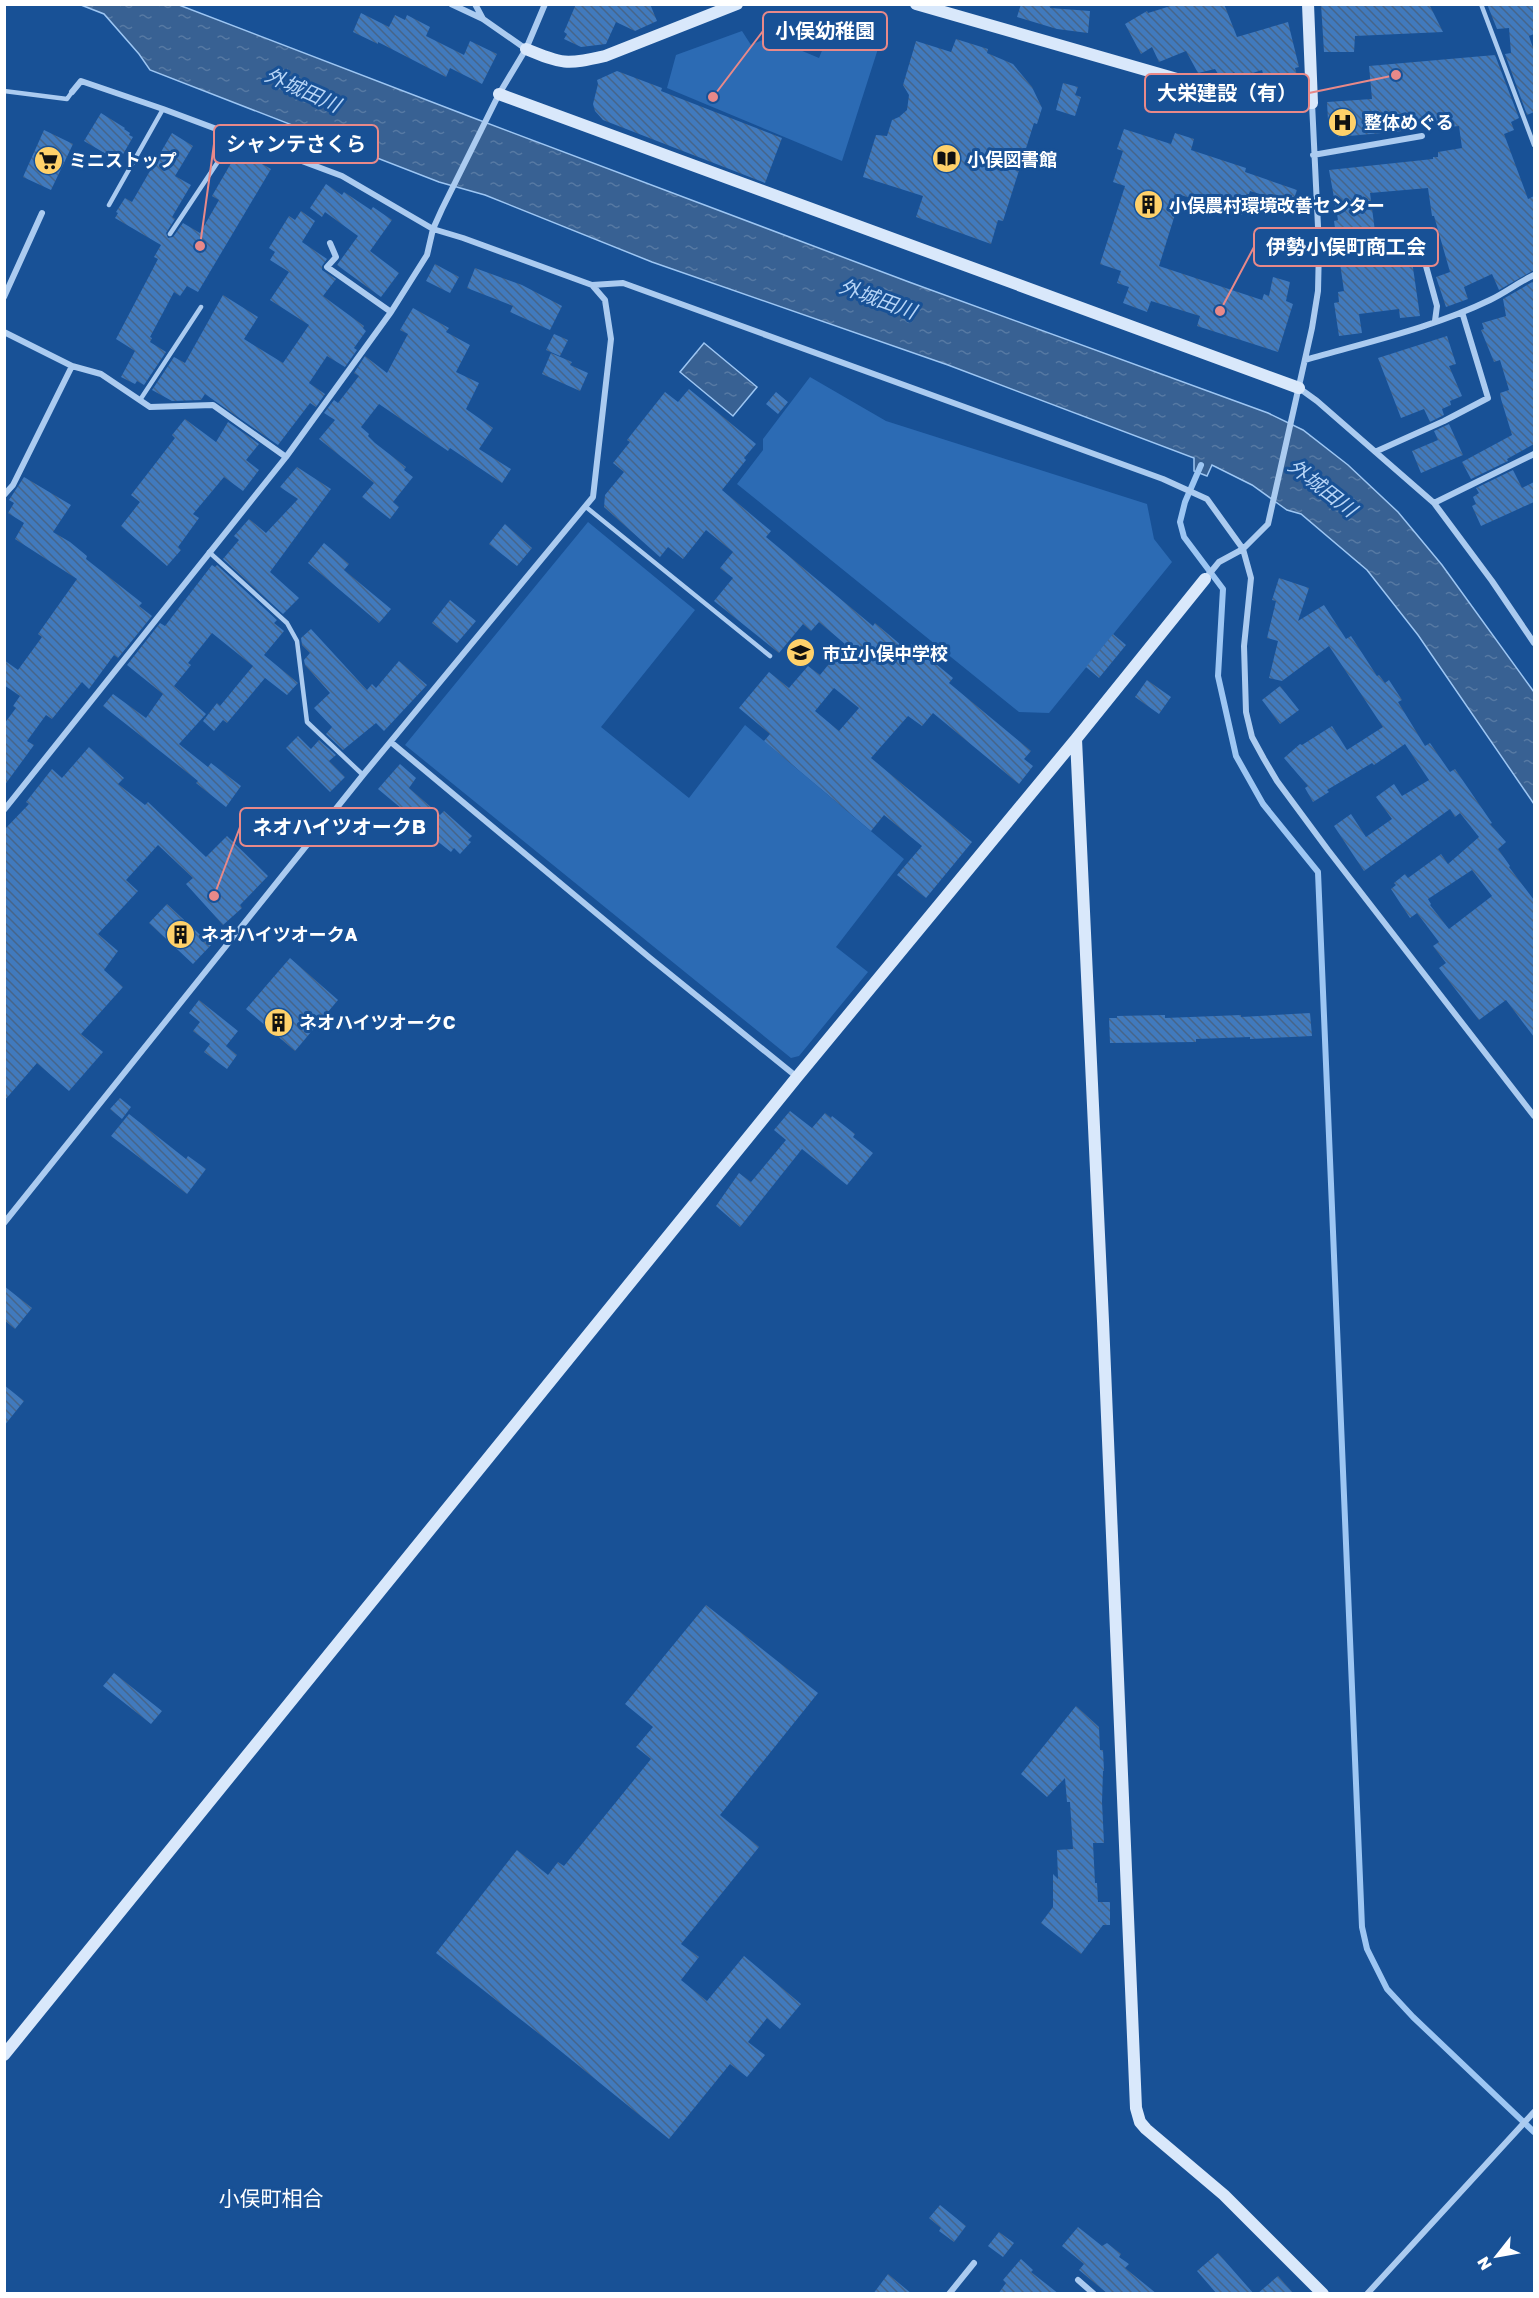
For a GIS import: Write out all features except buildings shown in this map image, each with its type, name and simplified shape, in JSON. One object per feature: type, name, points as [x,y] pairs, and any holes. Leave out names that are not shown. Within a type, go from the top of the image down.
[{"type":"street","points":[[451,4],[483,19],[526,49],[566,63],[605,56],[737,4]]},
{"type":"street","points":[[476,4],[483,19]]},
{"type":"street","points":[[4,810],[286,457],[391,312],[427,255],[433,229],[442,209],[497,99],[526,49],[546,4]]},
{"type":"street","points":[[916,4],[1250,100],[1312,103]]},
{"type":"street","points":[[4,2055],[796,1077],[1076,739],[1217,564],[1243,549],[1268,524],[1318,291],[1308,4]]},
{"type":"street","points":[[72,92],[81,81],[163,109],[342,176],[433,229],[464,238],[592,285],[623,283],[1207,499],[1243,549],[1251,578],[1243,682],[1246,712],[1256,744],[1277,781],[1328,850],[1534,1116]]},
{"type":"street","points":[[497,99],[1299,388],[1434,502],[1492,580],[1534,643]]},
{"type":"street","points":[[1313,155],[1422,136]]},
{"type":"street","points":[[4,297],[42,213]]},
{"type":"street","points":[[1418,237],[1437,306],[1435,321]]},
{"type":"street","points":[[330,243],[336,257],[327,267],[391,312]]},
{"type":"street","points":[[1305,360],[1462,312],[1492,300],[1534,275]]},
{"type":"street","points":[[4,1223],[363,775],[392,743],[593,497],[611,339],[605,300],[592,285]]},
{"type":"street","points":[[1377,452],[1488,398],[1462,312]]},
{"type":"street","points":[[4,332],[72,366],[101,374],[150,407],[213,405],[286,457]]},
{"type":"street","points":[[4,495],[13,485],[72,366]]},
{"type":"street","points":[[1434,502],[1534,454]]},
{"type":"street","points":[[1076,739],[1136,2108],[1140,2122],[1146,2129],[1224,2195],[1323,2294]]},
{"type":"street","points":[[392,743],[796,1077]]},
{"type":"street","points":[[1367,2294],[1533,2114]]},
{"type":"street","points":[[949,2294],[974,2263]]},
{"type":"street","points":[[1078,2280],[1094,2294]]},
{"type":"lane","points":[[1481,4],[1534,145]]},
{"type":"lane","points":[[4,91],[67,99],[72,92]]},
{"type":"lane","points":[[110,205],[163,109]]},
{"type":"lane","points":[[170,234],[235,136]]},
{"type":"lane","points":[[140,400],[201,306]]},
{"type":"lane","points":[[586,507],[770,656]]},
{"type":"lane","points":[[209,552],[287,623],[297,641],[308,722],[363,775]]},
{"type":"shaded area","points":[[837,14],[884,30],[842,161],[667,88],[676,55],[742,31],[751,45],[769,37],[819,58]]},
{"type":"shaded area","points":[[810,377],[886,421],[1147,504],[1154,539],[1172,562],[1049,713],[1019,712],[737,484],[763,450],[763,439]]},
{"type":"shaded area","points":[[588,522],[695,610],[601,727],[689,798],[745,725],[904,859],[836,947],[868,972],[799,1056],[791,1058],[405,745]]},
{"type":"water","name":"外城田川","points":[[81,5],[179,5],[909,282],[1268,413],[1303,430],[1348,465],[1398,512],[1442,565],[1534,692],[1534,804],[1418,635],[1367,570],[1301,514],[1287,510],[1252,485],[1212,465],[1207,476],[1194,471],[1194,458],[948,365],[652,262],[485,195],[439,182],[150,70],[104,14]]},
{"type":"water","points":[[704,343],[757,387],[733,416],[680,372]]},
{"type":"waterway","points":[[1201,465],[1185,502],[1180,522],[1184,537],[1223,589],[1218,676],[1236,756],[1263,804],[1318,872],[1362,1927],[1367,1949],[1387,1989],[1413,2017],[1534,2132]]},
{"type":"place","name":"大栄建設（有）","points":[[1396,75]]},
{"type":"place","name":"小俣幼稚園","points":[[713,97]]},
{"type":"place","name":"整体めぐる","points":[[1343,122]]},
{"type":"place","name":"小俣図書館","points":[[946,159]]},
{"type":"place","name":"ミニストップ","points":[[48,160]]},
{"type":"place","name":"小俣農村環境改善センター","points":[[1148,205]]},
{"type":"place","name":"シャンテさくら","points":[[200,246]]},
{"type":"place","name":"伊勢小俣町商工会","points":[[1220,311]]},
{"type":"place","name":"市立小俣中学校","points":[[801,653]]},
{"type":"place","name":"ネオハイツオークB","points":[[214,896]]},
{"type":"place","name":"ネオハイツオークA","points":[[180,934]]},
{"type":"place","name":"ネオハイツオークC","points":[[278,1022]]},
{"type":"district","name":"小俣町相合","points":[[271,2198]]}]
